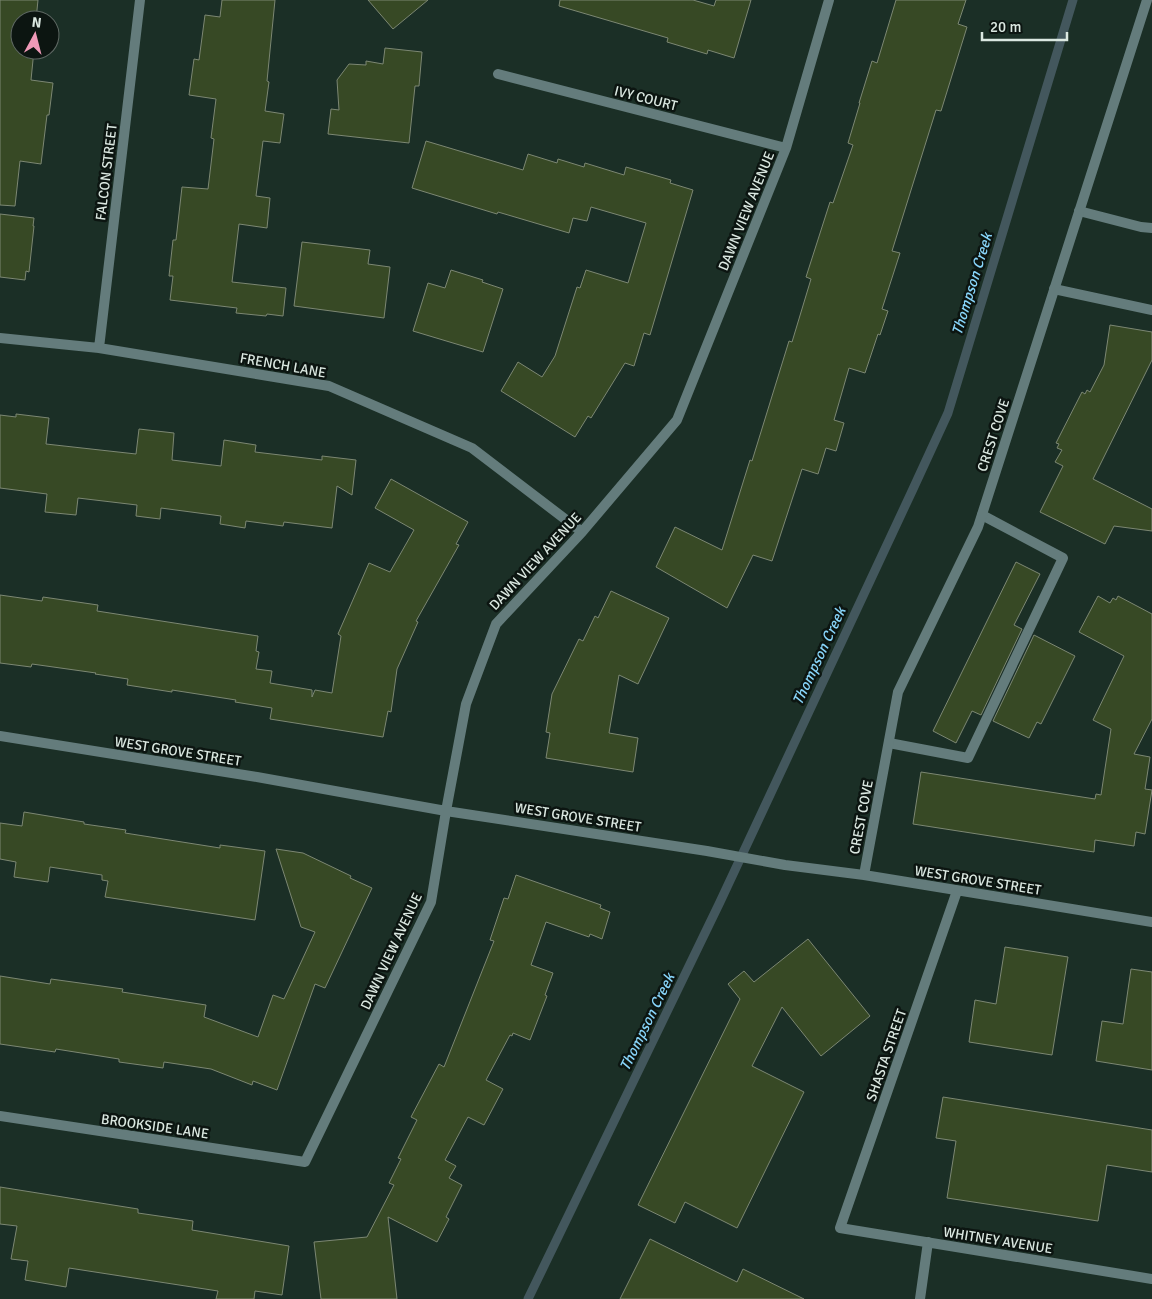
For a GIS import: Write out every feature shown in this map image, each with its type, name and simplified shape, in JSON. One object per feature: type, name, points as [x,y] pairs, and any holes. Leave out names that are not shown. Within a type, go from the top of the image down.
[{"type":"street","name":"FALCON STREET","points":[[99,348],[140,0]]},
{"type":"street","name":"DAWN VIEW AVENUE","points":[[305,1162],[431,902],[466,704],[496,624],[582,532],[677,420],[786,148],[829,0]]},
{"type":"street","name":"CREST COVE","points":[[864,875],[898,692],[978,527],[1148,0]]},
{"type":"street","name":"IVY COURT","points":[[498,74],[786,148]]},
{"type":"street","points":[[1080,211],[1141,227],[1152,228]]},
{"type":"street","points":[[1054,289],[1152,310]]},
{"type":"street","name":"FRENCH LANE","points":[[0,338],[99,348],[329,386],[472,448],[582,532]]},
{"type":"street","points":[[889,743],[968,758],[1064,558],[982,515]]},
{"type":"street","name":"WEST GROVE STREET","points":[[0,736],[257,777],[446,811],[864,875],[1152,922]]},
{"type":"street","name":"SHASTA STREET","points":[[840,1228],[958,890]]},
{"type":"street","name":"BROOKSIDE LANE","points":[[0,1116],[305,1162]]},
{"type":"street","name":"WHITNEY AVENUE","points":[[840,1228],[1152,1279]]},
{"type":"street","points":[[920,1299],[928,1242]]},
{"type":"building","points":[[0,0],[38,0],[37,10],[10,10],[10,60],[33,60],[31,80],[53,83],[41,164],[20,161],[15,206],[0,205]]},
{"type":"building","points":[[222,0],[275,0],[265,111],[284,114],[280,143],[263,141],[256,196],[270,198],[267,228],[239,224],[232,282],[286,288],[283,316],[236,313],[237,308],[170,300],[173,276],[169,276],[173,240],[176,240],[182,187],[208,189],[214,139],[211,138],[216,99],[189,95],[194,59],[199,60],[205,15],[220,17]]},
{"type":"building","points":[[368,0],[428,0],[393,29]]},
{"type":"building","points":[[560,0],[693,0],[714,6],[716,0],[751,0],[734,58],[708,50],[707,54],[667,42],[668,38],[559,6]]},
{"type":"building","points":[[896,0],[966,0],[958,24],[967,27],[941,111],[936,110],[892,251],[900,253],[882,309],[888,311],[880,335],[878,334],[865,373],[849,368],[834,420],[844,423],[836,451],[826,448],[818,474],[802,469],[772,561],[753,555],[727,608],[656,567],[675,527],[722,550],[789,341],[792,342],[811,279],[806,277],[830,202],[833,203],[853,145],[848,143],[872,61],[877,63]]},
{"type":"building","points":[[385,48],[422,52],[419,86],[415,86],[409,143],[328,134],[331,109],[339,110],[337,80],[349,64],[366,65],[366,61],[383,64]]},
{"type":"building","points":[[426,141],[523,170],[528,154],[557,163],[558,159],[584,167],[585,163],[624,175],[626,167],[671,180],[670,183],[693,190],[650,335],[644,333],[634,366],[625,363],[591,418],[588,416],[575,437],[501,391],[518,362],[542,377],[555,356],[577,287],[580,288],[586,270],[628,283],[646,223],[591,207],[587,221],[573,218],[569,233],[498,212],[497,214],[412,188]]},
{"type":"building","points":[[0,214],[34,218],[29,272],[26,271],[25,280],[0,277]]},
{"type":"building","points":[[302,242],[370,250],[368,264],[390,267],[384,318],[294,306]]},
{"type":"building","points":[[451,270],[483,280],[482,282],[503,289],[483,352],[413,331],[428,283],[445,288]]},
{"type":"building","points":[[1110,325],[1152,332],[1152,360],[1093,479],[1152,509],[1152,531],[1114,526],[1105,544],[1040,512],[1063,466],[1055,462],[1062,450],[1057,448],[1059,444],[1056,443],[1082,392],[1085,394],[1087,390],[1090,392],[1104,365]]},
{"type":"building","points":[[16,414],[49,418],[46,444],[136,454],[139,429],[174,433],[172,460],[221,466],[224,440],[256,445],[255,452],[322,460],[322,456],[356,460],[352,495],[337,486],[332,528],[284,522],[283,526],[246,521],[245,528],[220,524],[221,516],[161,508],[160,519],[136,516],[137,505],[78,498],[76,515],[45,512],[47,494],[0,488],[0,415],[16,417]]},
{"type":"building","points":[[391,479],[468,522],[456,544],[459,545],[416,621],[418,622],[397,669],[391,712],[388,711],[383,737],[270,719],[272,708],[235,702],[236,700],[127,685],[128,679],[32,664],[31,667],[0,663],[0,595],[42,601],[43,597],[98,605],[97,611],[258,636],[256,651],[259,652],[256,669],[272,671],[270,683],[312,690],[312,697],[315,690],[332,693],[341,636],[338,634],[369,563],[390,572],[414,530],[375,508]]},
{"type":"building","points":[[1016,562],[1040,574],[1014,625],[1022,629],[981,715],[972,711],[956,743],[933,731]]},
{"type":"building","points":[[611,591],[669,618],[638,684],[619,675],[609,733],[638,738],[633,772],[546,758],[550,733],[546,732],[552,694],[579,639],[583,641],[595,616],[598,618]]},
{"type":"building","points":[[1098,596],[1110,603],[1113,598],[1116,600],[1118,596],[1152,614],[1152,719],[1134,754],[1150,757],[1145,789],[1152,790],[1145,834],[1136,832],[1134,846],[1095,840],[1094,852],[913,824],[921,772],[1095,799],[1096,794],[1101,795],[1111,729],[1093,720],[1124,656],[1079,632]]},
{"type":"building","points":[[1034,635],[1075,656],[1041,724],[1037,722],[1029,738],[993,721]]},
{"type":"building","points":[[24,812],[126,830],[125,833],[220,848],[220,845],[265,851],[255,920],[105,897],[108,881],[102,880],[102,875],[50,867],[48,882],[14,877],[16,862],[0,859],[0,823],[22,826]]},
{"type":"building","points":[[276,849],[303,853],[372,888],[325,988],[315,984],[277,1090],[253,1081],[252,1085],[211,1069],[164,1062],[163,1068],[119,1062],[119,1059],[56,1049],[55,1052],[0,1044],[0,976],[50,984],[51,979],[123,989],[122,992],[206,1005],[204,1017],[258,1037],[273,995],[284,999],[315,932],[301,927]]},
{"type":"building","points":[[516,875],[601,905],[600,908],[610,912],[602,939],[590,934],[589,937],[546,922],[531,965],[553,973],[545,995],[547,996],[530,1040],[513,1033],[512,1036],[510,1035],[486,1080],[503,1089],[484,1125],[468,1117],[445,1160],[456,1166],[449,1178],[462,1185],[446,1217],[449,1219],[437,1242],[388,1217],[397,1299],[321,1299],[314,1242],[367,1237],[394,1185],[389,1183],[401,1159],[398,1158],[417,1120],[411,1117],[439,1064],[444,1067],[494,941],[490,940],[504,898],[508,899]]},
{"type":"building","points":[[808,939],[870,1016],[821,1056],[782,1007],[752,1066],[804,1092],[737,1228],[685,1202],[675,1223],[638,1205],[740,999],[728,984],[744,971],[754,982]]},
{"type":"building","points":[[1005,947],[1068,957],[1052,1055],[969,1042],[975,1000],[996,1004]]},
{"type":"building","points":[[1131,969],[1152,972],[1152,1070],[1096,1061],[1102,1021],[1123,1024]]},
{"type":"building","points":[[943,1097],[1152,1130],[1152,1172],[1107,1165],[1098,1221],[947,1198],[956,1141],[936,1138]]},
{"type":"building","points":[[0,1187],[138,1209],[138,1213],[193,1221],[192,1230],[289,1246],[282,1295],[255,1291],[254,1299],[216,1299],[218,1291],[69,1268],[66,1287],[25,1280],[28,1261],[11,1259],[17,1226],[0,1224]]},
{"type":"building","points":[[650,1239],[737,1282],[743,1269],[804,1299],[620,1299]]},
{"type":"waterway","name":"Thompson Creek","points":[[528,1299],[720,902],[948,413],[1073,0]]}]
